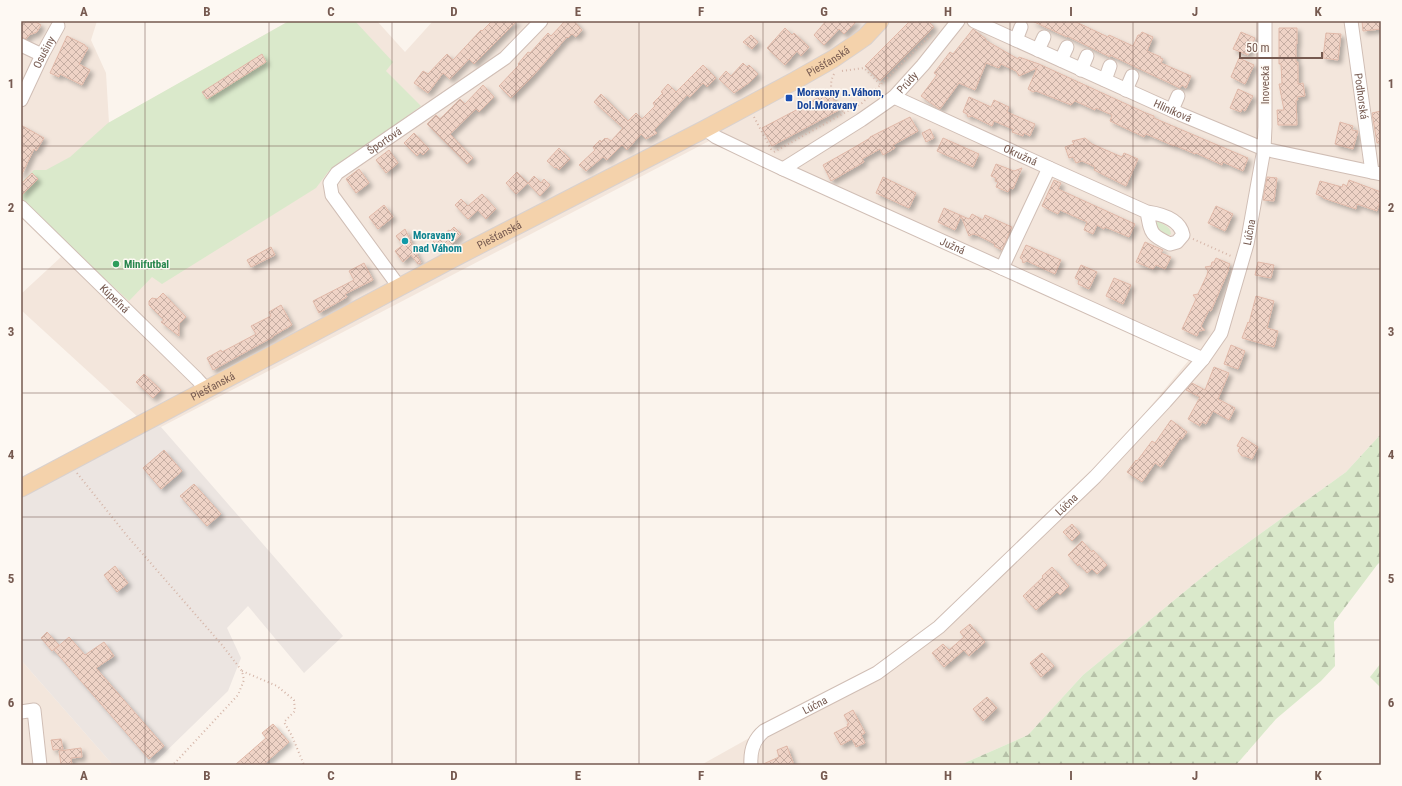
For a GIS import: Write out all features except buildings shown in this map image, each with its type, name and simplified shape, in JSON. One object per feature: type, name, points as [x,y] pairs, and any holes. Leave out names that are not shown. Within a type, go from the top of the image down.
[{"type":"main road","name":"Piešťanská","points":[[21,488],[620,172],[705,129],[834,59],[865,37],[880,21]]},
{"type":"street","name":"Športová","points":[[400,288],[332,195],[330,183],[337,173],[505,58],[541,21]]},
{"type":"street","name":"Prúdy","points":[[783,169],[862,120],[894,97],[923,65],[958,21]]},
{"type":"street","name":"Hliníková","points":[[974,21],[992,24],[1064,54],[1175,104],[1264,149],[1377,173]]},
{"type":"street","name":"Inovecká","points":[[1264,149],[1265,21]]},
{"type":"street","name":"Podhorská","points":[[1351,21],[1377,173]]},
{"type":"street","name":"Osušiny","points":[[21,100],[42,55],[58,26]]},
{"type":"street","points":[[21,45],[42,55]]},
{"type":"street","name":"Okružná","points":[[894,97],[1147,212],[1157,213],[1177,222],[1181,227],[1183,234]]},
{"type":"street","name":"Južná","points":[[705,129],[716,137],[783,169],[1203,359]]},
{"type":"street","name":"Lúčna","points":[[751,765],[750,753],[758,735],[877,673],[939,627],[1095,477],[1166,402],[1203,359],[1221,333],[1242,261],[1264,149]]},
{"type":"street","points":[[1002,268],[1049,168]]},
{"type":"street","name":"Kúpeľná","points":[[21,207],[207,390]]},
{"type":"street","points":[[1147,212],[1150,231],[1157,238],[1170,244],[1177,242],[1183,234]]},
{"type":"street","points":[[21,712],[34,710],[40,765]]},
{"type":"path","points":[[767,155],[862,103],[882,85],[934,32]]},
{"type":"path","points":[[840,71],[864,68],[882,85]]},
{"type":"path","points":[[835,73],[832,79],[831,90],[844,113]]},
{"type":"path","points":[[753,114],[773,152]]},
{"type":"path","points":[[1183,234],[1242,261]]},
{"type":"path","points":[[70,463],[128,537],[222,645],[242,671],[244,680],[238,695],[173,765]]},
{"type":"path","points":[[242,671],[277,686],[294,700],[295,711],[284,722],[292,736],[304,765]]},
{"type":"shaded area","points":[[21,21],[97,21],[91,40],[106,73],[109,123],[289,21],[377,21],[405,52],[433,21],[1381,21],[1381,434],[1346,472],[1217,565],[1083,675],[1028,735],[960,765],[701,765],[858,677],[921,634],[1089,480],[1189,360],[711,140],[161,427],[139,418],[21,310],[21,294],[61,257],[21,218]]},
{"type":"shaded area","points":[[139,418],[161,427],[343,636],[304,673],[248,606],[227,628],[241,658],[228,691],[152,765],[113,765],[21,660],[21,478]]},
{"type":"shaded area","points":[[21,660],[113,765],[21,765]]},
{"type":"green space","points":[[289,21],[355,21],[393,62],[386,71],[421,106],[328,172],[316,188],[162,284],[152,277],[129,301],[21,202],[21,183],[34,170],[46,170],[70,157],[108,123]]},
{"type":"green space","points":[[1154,220],[1167,227],[1171,231],[1171,234],[1166,237],[1162,234],[1153,222]]},
{"type":"green space","points":[[1381,434],[1381,561],[1334,622],[1335,666],[1321,681],[1276,719],[1236,765],[960,765],[1028,735],[1083,675],[1217,565],[1346,472]]},
{"type":"green space","points":[[1381,663],[1381,688],[1370,677]]},
{"type":"place","name":"Moravany n.Váhom, Dol.Moravany","points":[[789,98]]},
{"type":"place","name":"Moravany nad Váhom","points":[[405,241]]},
{"type":"place","name":"Minifutbal","points":[[116,264]]}]
